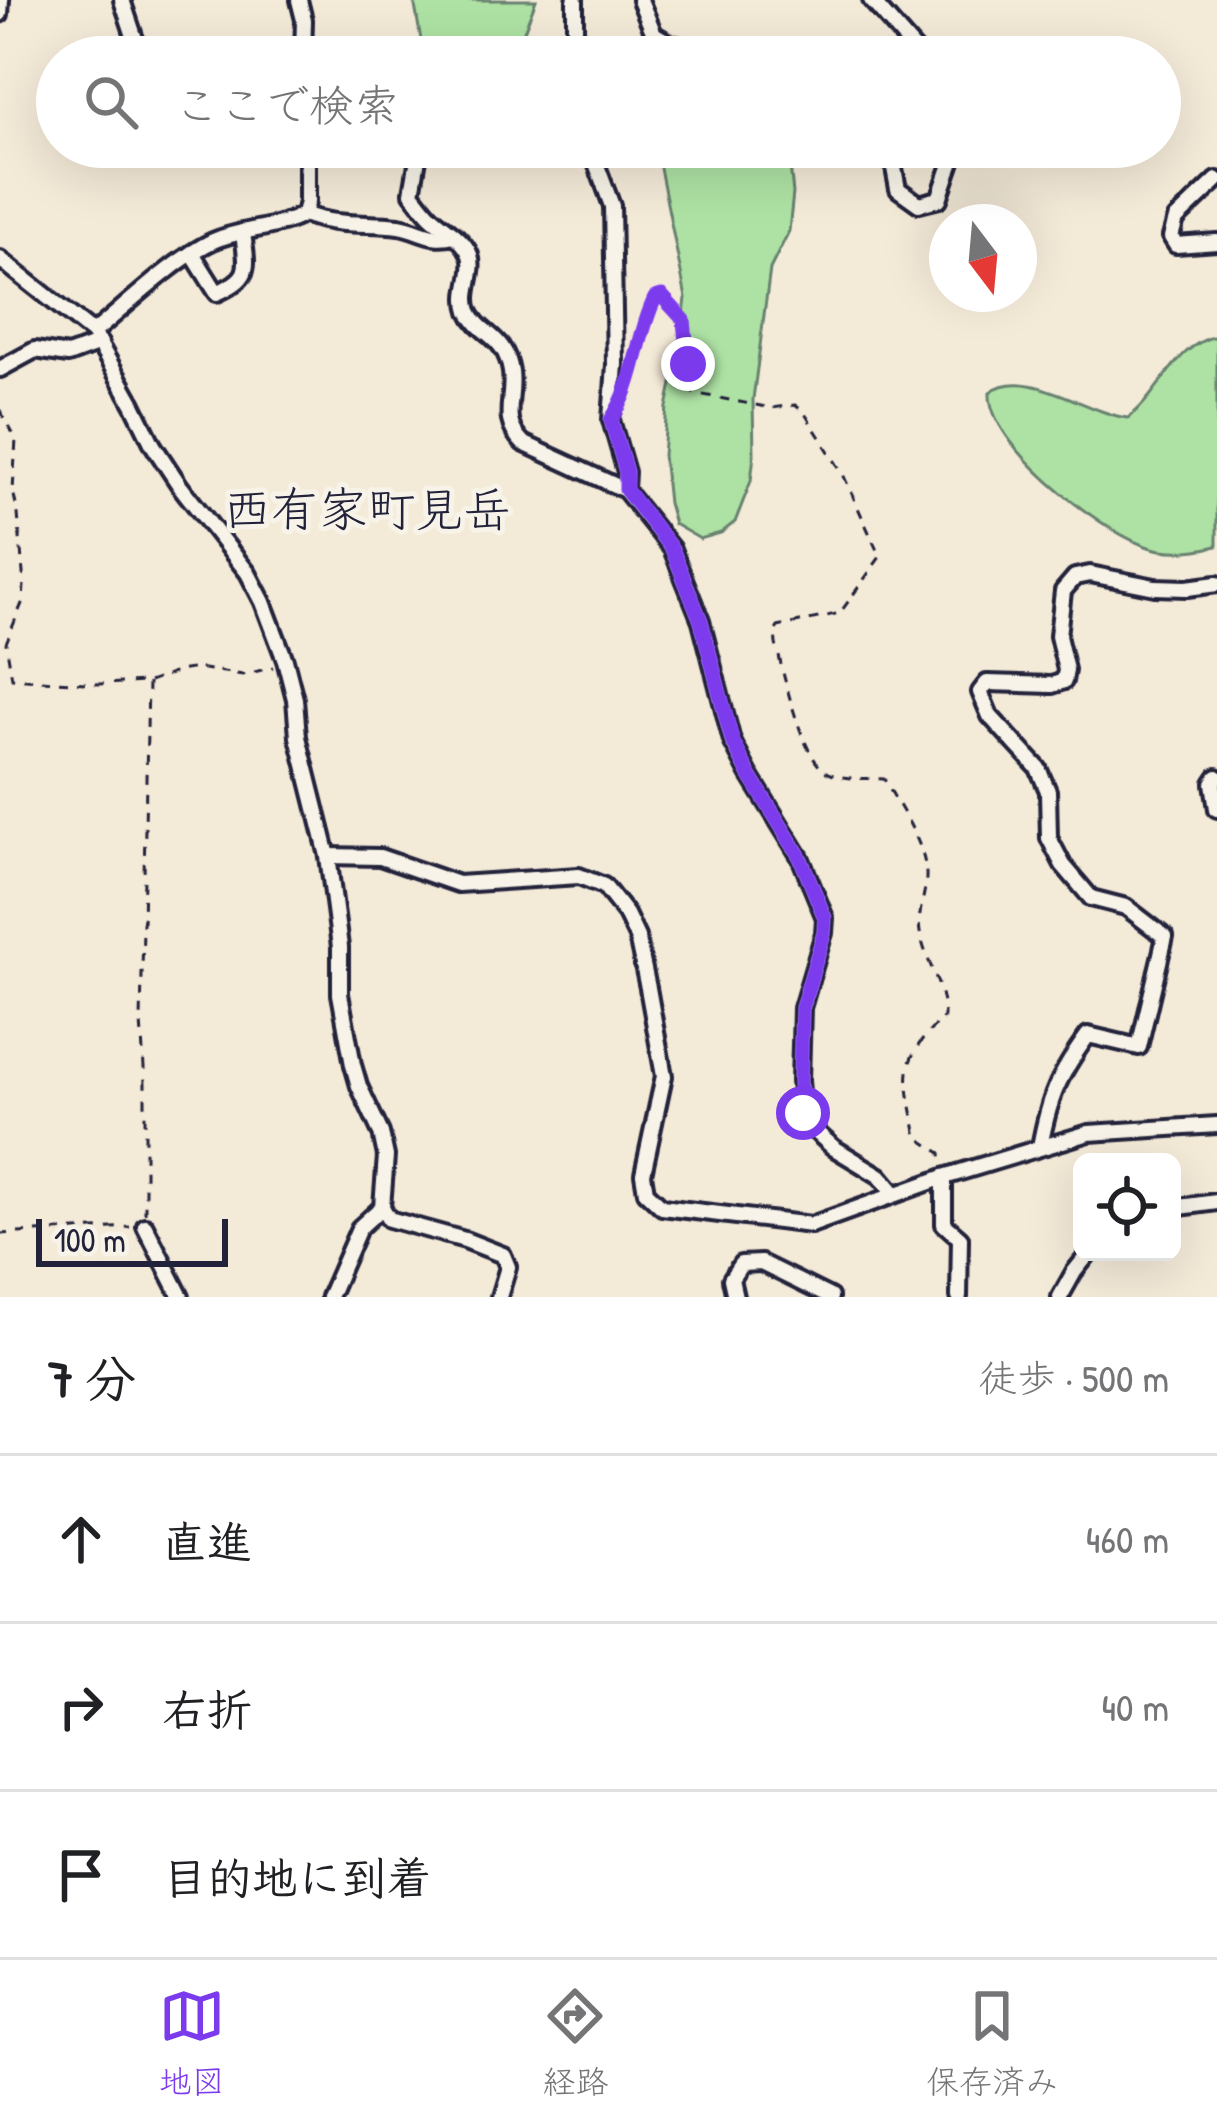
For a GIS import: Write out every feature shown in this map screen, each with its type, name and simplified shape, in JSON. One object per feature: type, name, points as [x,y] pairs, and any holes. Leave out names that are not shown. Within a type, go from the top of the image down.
[{"type":"street","points":[[0,14],[1,0]]},
{"type":"street","points":[[122,0],[134,36]]},
{"type":"street","points":[[298,0],[304,36]]},
{"type":"street","points":[[575,0],[575,36]]},
{"type":"street","points":[[640,0],[657,36]]},
{"type":"street","points":[[871,0],[903,36]]},
{"type":"street","points":[[0,369],[35,350],[68,356],[96,338],[192,253],[219,238],[304,214],[307,168]]},
{"type":"street","points":[[416,168],[412,193],[472,260],[467,303],[471,316],[503,346],[511,374],[511,431],[524,443],[626,490],[672,549],[701,621],[732,740],[800,857],[825,918],[802,1008],[803,1113],[834,1148],[880,1176],[895,1194]]},
{"type":"street","points":[[598,168],[612,206],[615,364],[611,420],[626,472],[626,490]]},
{"type":"street","points":[[894,168],[898,189],[919,203],[939,199],[950,168]]},
{"type":"street","points":[[1217,180],[1176,219],[1171,237],[1176,245],[1217,242]]},
{"type":"street","points":[[304,214],[325,223],[402,226],[438,239],[454,235]]},
{"type":"street","points":[[192,253],[217,293],[241,282],[248,270],[243,232]]},
{"type":"street","points":[[0,259],[96,338],[162,459],[248,573],[263,602],[295,699],[298,737],[328,856],[340,947],[340,994],[353,1065],[386,1156],[382,1207],[389,1220],[503,1255],[508,1267],[499,1297]]},
{"type":"street","points":[[1040,1147],[1048,1101],[1088,1035],[1139,1047],[1165,937],[1126,907],[1091,898],[1063,865],[1049,838],[1048,791],[1038,767],[989,716],[980,692],[987,683],[1052,685],[1064,681],[1058,636],[1063,592],[1075,578],[1090,574],[1187,588],[1217,584]]},
{"type":"street","points":[[1217,777],[1213,783],[1217,808]]},
{"type":"street","points":[[328,856],[380,857],[458,884],[579,876],[604,886],[637,937],[664,1076],[643,1174],[646,1192],[662,1207],[812,1225],[944,1177],[1089,1133],[1217,1124]]},
{"type":"street","points":[[944,1177],[944,1224],[960,1238],[958,1297]]},
{"type":"street","points":[[1181,1207],[1217,1202]]},
{"type":"street","points":[[329,1297],[359,1228],[382,1207]]},
{"type":"street","points":[[145,1226],[182,1297]]},
{"type":"street","points":[[1060,1297],[1083,1261]]},
{"type":"street","points":[[735,1297],[731,1280],[741,1264],[761,1263],[830,1297]]},
{"type":"path","points":[[611,420],[623,403],[644,320],[655,298],[662,296],[684,320],[693,393],[771,408],[795,405],[804,412],[843,474],[880,557],[840,613],[778,627],[776,644],[797,724],[820,769],[833,776],[884,779],[924,857],[927,880],[919,908],[919,933],[944,994],[944,1017],[915,1048],[905,1072],[916,1137],[941,1153],[944,1177]]},
{"type":"path","points":[[0,410],[16,439],[13,490],[24,585],[23,601],[6,643],[12,678],[148,682],[197,668],[243,675],[285,660]]},
{"type":"path","points":[[0,1234],[145,1226],[141,1022],[148,682]]},
{"type":"green space","points":[[414,0],[536,0],[522,36],[420,36]]},
{"type":"green space","points":[[660,168],[790,168],[789,231],[770,269],[753,399],[751,481],[735,522],[721,533],[700,539],[674,524],[663,455],[686,298]]},
{"type":"green space","points":[[1217,336],[1217,546],[1171,551],[1123,536],[1048,482],[1006,435],[994,413],[990,392],[1021,384],[1128,418],[1179,359]]},
{"type":"district","name":"西有家町見岳","points":[[367,508]]},
{"type":"route","points":[[688,364],[684,320],[662,296],[655,298],[644,320],[623,403],[611,420],[626,472],[626,490],[672,549],[701,621],[732,740],[800,857],[825,918],[802,1008],[803,1113]]}]
